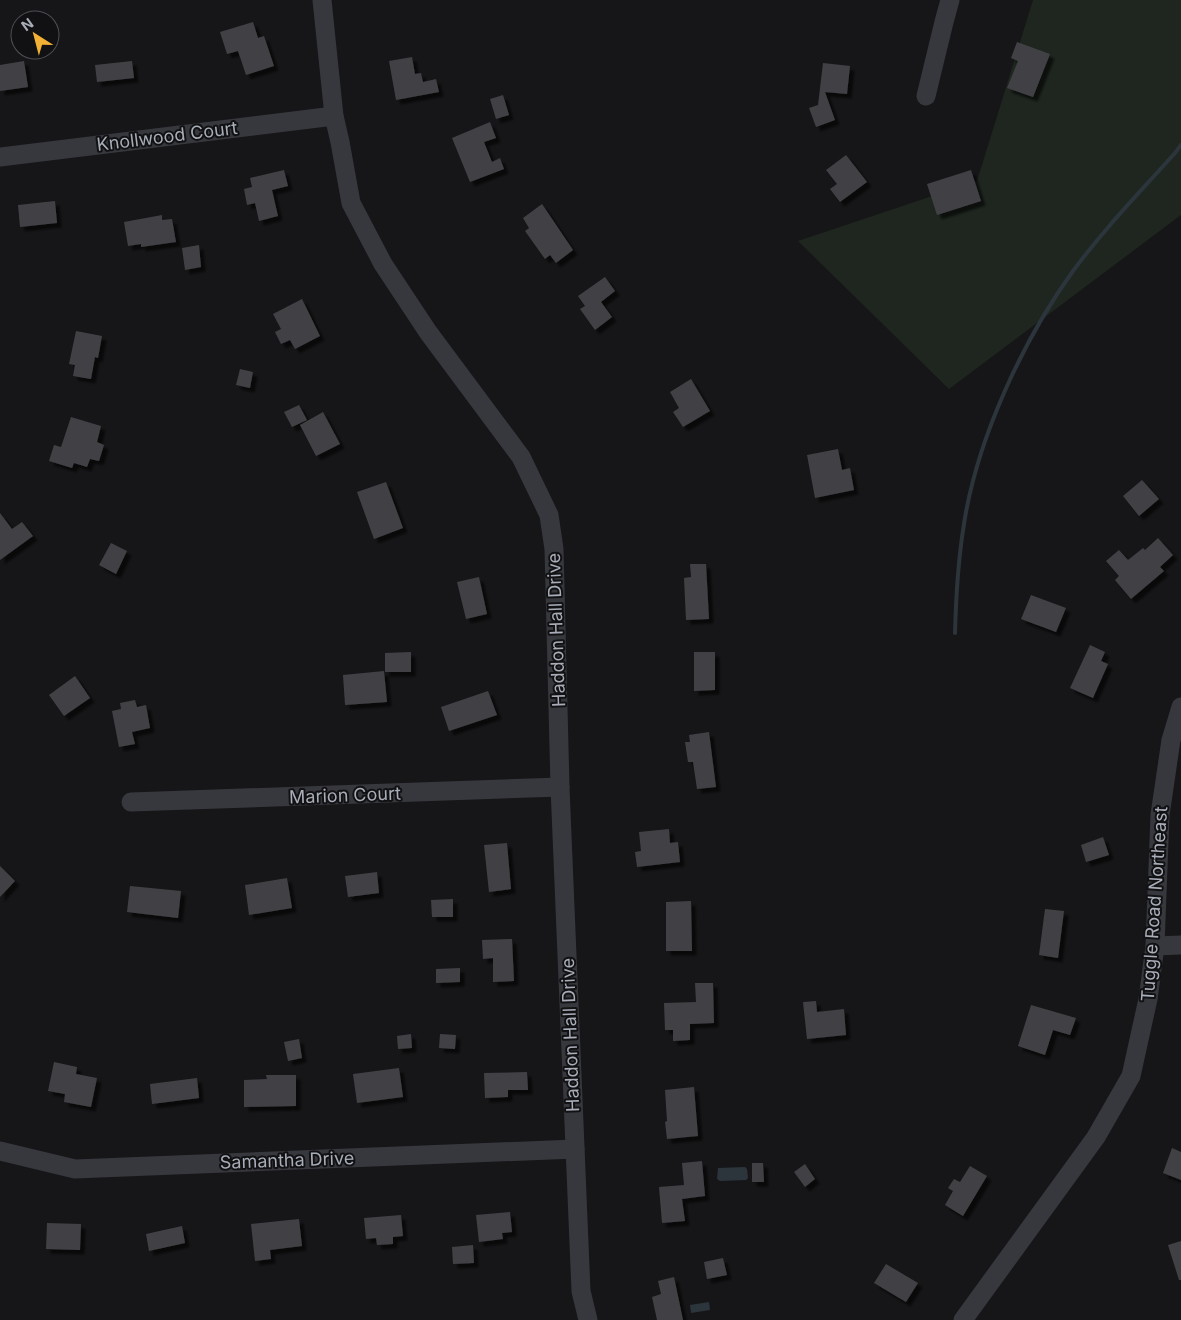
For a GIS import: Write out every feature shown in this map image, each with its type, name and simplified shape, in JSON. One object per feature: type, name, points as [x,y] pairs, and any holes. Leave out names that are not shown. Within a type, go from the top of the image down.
[{"type":"street","name":"Haddon Hall Drive","points":[[322,0],[334,116],[351,204],[383,264],[428,332],[521,457],[549,515],[554,549],[560,788],[581,1290],[588,1320]]},
{"type":"street","points":[[926,96],[950,0]]},
{"type":"street","name":"Knollwood Court","points":[[0,157],[334,116]]},
{"type":"street","name":"Tuggle Road Northeast","points":[[963,1320],[1096,1137],[1131,1076],[1146,1012],[1155,946],[1160,815],[1171,740],[1181,707]]},
{"type":"street","name":"Marion Court","points":[[130,802],[560,788]]},
{"type":"street","points":[[1155,946],[1181,945]]},
{"type":"street","name":"Samantha Drive","points":[[0,1151],[75,1169],[575,1149]]},
{"type":"shaded area","points":[[1033,0],[1181,0],[1181,215],[949,389],[798,241],[977,181]]},
{"type":"shaded area","points":[[745,1167],[748,1178],[746,1180],[720,1181],[717,1179],[718,1168]]},
{"type":"shaded area","points":[[709,1302],[710,1310],[691,1313],[690,1305]]},
{"type":"building","points":[[253,22],[258,38],[264,36],[274,66],[246,75],[238,51],[227,54],[220,32]]},
{"type":"building","points":[[1017,42],[1050,54],[1033,97],[1007,88],[1018,61],[1011,58]]},
{"type":"building","points":[[412,57],[415,74],[421,73],[423,82],[436,79],[439,92],[396,100],[389,61]]},
{"type":"building","points":[[24,61],[28,87],[0,91],[0,65]]},
{"type":"building","points":[[132,61],[134,78],[97,82],[95,65]]},
{"type":"building","points":[[823,63],[850,66],[847,94],[825,92],[835,120],[816,127],[809,108],[818,105]]},
{"type":"building","points":[[503,95],[509,115],[496,119],[490,99]]},
{"type":"building","points":[[490,122],[496,138],[484,142],[492,162],[500,158],[504,169],[470,182],[452,138]]},
{"type":"building","points":[[846,155],[867,182],[840,202],[830,189],[837,184],[826,170]]},
{"type":"building","points":[[284,170],[288,186],[272,190],[278,216],[259,221],[255,203],[247,205],[244,189],[252,187],[250,178]]},
{"type":"building","points":[[971,170],[981,201],[937,215],[927,184]]},
{"type":"building","points":[[55,201],[57,223],[20,227],[18,205]]},
{"type":"building","points":[[542,204],[573,250],[556,263],[550,255],[545,259],[525,231],[529,228],[523,218]]},
{"type":"building","points":[[162,215],[162,220],[172,219],[176,242],[141,247],[141,244],[128,246],[124,222]]},
{"type":"building","points":[[199,245],[201,267],[185,270],[182,248]]},
{"type":"building","points":[[605,277],[615,291],[601,302],[612,317],[595,330],[580,309],[585,306],[578,296]]},
{"type":"building","points":[[302,299],[320,336],[295,349],[290,340],[281,344],[275,332],[281,329],[273,314]]},
{"type":"building","points":[[76,331],[102,336],[98,358],[95,357],[91,379],[73,376],[75,365],[69,364]]},
{"type":"building","points":[[240,369],[253,372],[250,388],[236,385]]},
{"type":"building","points":[[691,379],[710,411],[683,427],[673,412],[679,408],[670,392]]},
{"type":"building","points":[[299,405],[307,420],[292,427],[284,412]]},
{"type":"building","points":[[323,412],[340,444],[316,456],[300,425]]},
{"type":"building","points":[[71,417],[101,426],[97,442],[104,445],[99,461],[90,459],[87,467],[74,463],[72,468],[49,461],[54,445],[61,447]]},
{"type":"building","points":[[838,449],[842,470],[850,468],[854,490],[815,498],[807,455]]},
{"type":"building","points":[[1142,480],[1159,499],[1139,516],[1123,496]]},
{"type":"building","points":[[386,482],[403,528],[374,539],[357,492]]},
{"type":"building","points":[[0,513],[12,529],[22,522],[33,536],[0,560]]},
{"type":"building","points":[[1158,538],[1173,555],[1160,567],[1164,571],[1131,599],[1115,580],[1119,576],[1106,561],[1119,550],[1128,560],[1143,548],[1145,550]]},
{"type":"building","points":[[111,543],[127,551],[116,574],[99,565]]},
{"type":"building","points":[[690,564],[706,564],[709,619],[686,620],[684,578],[691,577]]},
{"type":"building","points":[[479,577],[487,614],[466,619],[457,582]]},
{"type":"building","points":[[1031,595],[1066,608],[1056,632],[1021,619]]},
{"type":"building","points":[[1090,645],[1105,652],[1101,661],[1108,664],[1093,698],[1070,688]]},
{"type":"building","points":[[411,652],[411,672],[385,672],[385,653]]},
{"type":"building","points":[[694,652],[715,652],[715,690],[694,691]]},
{"type":"building","points":[[384,671],[387,702],[345,705],[343,675]]},
{"type":"building","points":[[75,676],[90,698],[64,716],[49,695]]},
{"type":"building","points":[[488,691],[497,715],[449,731],[441,707]]},
{"type":"building","points":[[135,700],[137,707],[146,705],[150,728],[132,732],[135,744],[119,747],[112,711],[121,709],[120,703]]},
{"type":"building","points":[[709,732],[716,787],[697,789],[693,762],[688,762],[685,742],[690,742],[689,735]]},
{"type":"building","points":[[669,829],[670,843],[678,842],[680,862],[637,867],[635,852],[641,851],[639,832]]},
{"type":"building","points":[[1103,837],[1109,855],[1086,862],[1081,845]]},
{"type":"building","points":[[507,843],[511,889],[489,892],[484,845]]},
{"type":"building","points":[[0,866],[15,881],[0,897]]},
{"type":"building","points":[[377,872],[379,893],[348,897],[345,876]]},
{"type":"building","points":[[287,878],[292,908],[249,915],[245,885]]},
{"type":"building","points":[[130,886],[181,891],[178,918],[127,912]]},
{"type":"building","points":[[453,899],[453,917],[432,917],[431,900]]},
{"type":"building","points":[[691,901],[692,951],[666,951],[666,902]]},
{"type":"building","points":[[1045,909],[1064,911],[1058,958],[1039,955]]},
{"type":"building","points":[[512,939],[514,981],[493,982],[493,958],[483,959],[482,940]]},
{"type":"building","points":[[460,968],[460,982],[436,983],[436,969]]},
{"type":"building","points":[[695,983],[713,983],[714,1023],[690,1024],[690,1040],[673,1041],[673,1030],[665,1030],[664,1003],[696,1002]]},
{"type":"building","points":[[816,1001],[817,1012],[844,1009],[846,1035],[807,1039],[803,1002]]},
{"type":"building","points":[[1031,1005],[1076,1018],[1070,1035],[1053,1030],[1045,1055],[1018,1046]]},
{"type":"building","points":[[411,1034],[412,1048],[398,1049],[397,1036]]},
{"type":"building","points":[[440,1034],[456,1035],[455,1049],[439,1048]]},
{"type":"building","points":[[299,1039],[302,1058],[288,1061],[284,1042]]},
{"type":"building","points":[[54,1062],[77,1067],[76,1074],[97,1078],[91,1107],[64,1102],[65,1094],[48,1091]]},
{"type":"building","points":[[399,1068],[403,1097],[357,1103],[353,1074]]},
{"type":"building","points":[[527,1072],[528,1090],[508,1090],[508,1097],[485,1098],[484,1073]]},
{"type":"building","points":[[266,1075],[296,1075],[296,1106],[244,1107],[244,1080],[267,1079]]},
{"type":"building","points":[[197,1078],[199,1098],[152,1104],[150,1084]]},
{"type":"building","points":[[694,1087],[698,1136],[667,1139],[665,1090]]},
{"type":"building","points":[[1172,1148],[1181,1152],[1181,1180],[1163,1173]]},
{"type":"building","points":[[702,1161],[705,1196],[682,1199],[685,1221],[662,1223],[659,1187],[684,1185],[682,1163]]},
{"type":"building","points":[[752,1163],[763,1163],[764,1182],[752,1182]]},
{"type":"building","points":[[805,1164],[815,1179],[805,1187],[794,1172]]},
{"type":"building","points":[[970,1166],[987,1176],[963,1216],[945,1205],[953,1191],[948,1188],[954,1179],[960,1182]]},
{"type":"building","points":[[510,1212],[512,1232],[502,1233],[503,1239],[479,1242],[476,1215]]},
{"type":"building","points":[[401,1215],[403,1236],[393,1237],[393,1244],[377,1245],[376,1238],[366,1239],[364,1218]]},
{"type":"building","points":[[299,1219],[302,1246],[270,1250],[271,1259],[255,1261],[251,1224]]},
{"type":"building","points":[[47,1223],[81,1224],[80,1250],[46,1249]]},
{"type":"building","points":[[182,1226],[185,1243],[149,1251],[146,1234]]},
{"type":"building","points":[[1181,1241],[1181,1280],[1179,1280],[1168,1245]]},
{"type":"building","points":[[473,1245],[474,1263],[453,1264],[452,1247]]},
{"type":"building","points":[[723,1258],[727,1275],[707,1279],[704,1262]]},
{"type":"building","points":[[886,1264],[918,1283],[906,1302],[874,1283]]},
{"type":"building","points":[[674,1277],[683,1320],[657,1320],[652,1297],[661,1294],[658,1281]]},
{"type":"waterway","points":[[955,633],[960,551],[970,492],[979,458],[991,425],[1020,359],[1054,298],[1085,255],[1181,145]]}]
